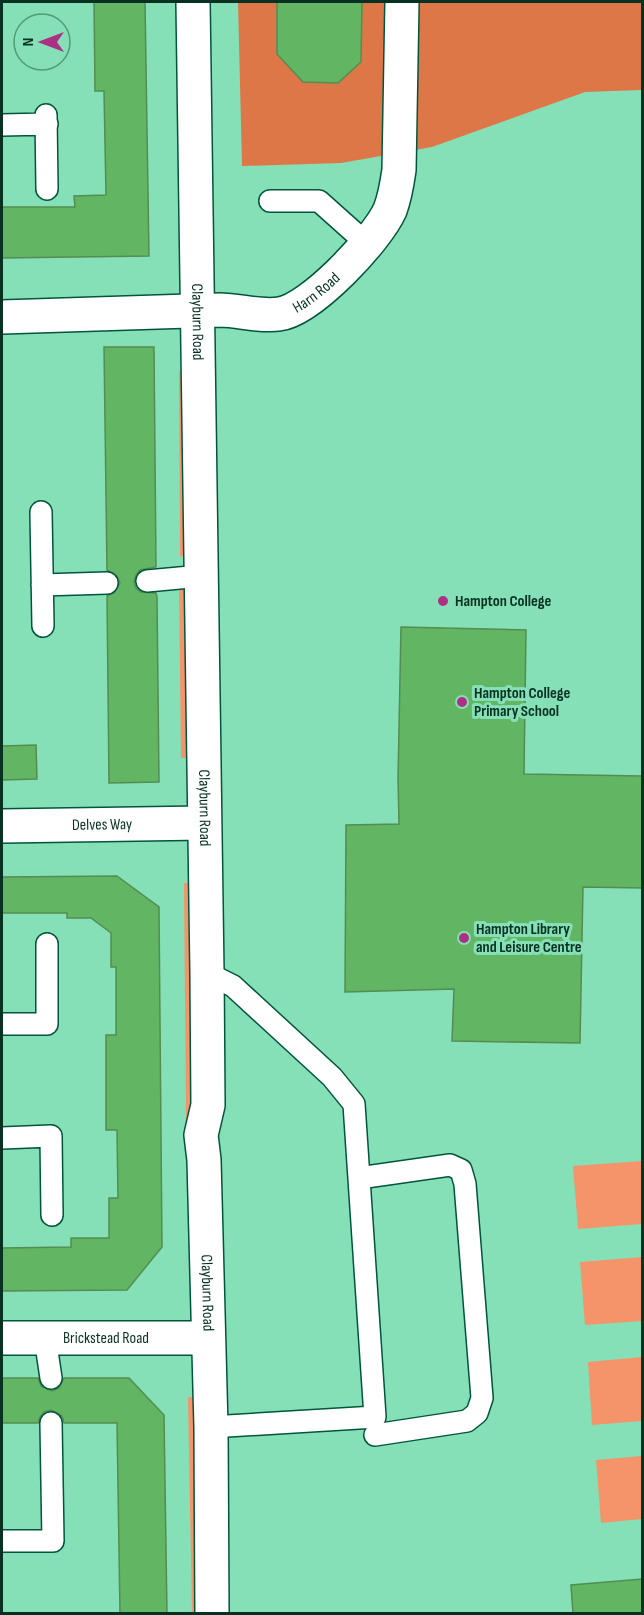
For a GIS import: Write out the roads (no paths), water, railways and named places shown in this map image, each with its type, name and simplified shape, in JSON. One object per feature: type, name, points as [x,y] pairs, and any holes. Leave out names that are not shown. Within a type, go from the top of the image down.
[{"type":"street","name":"Clayburn Road","points":[[193,2],[208,1105],[201,1135],[204,1160],[211,1427],[212,1614]]},
{"type":"street","name":"Harn Road","points":[[2,317],[222,310],[279,314],[298,308],[345,269],[379,228],[389,211],[399,170],[402,2]]},
{"type":"street","name":"Delves Way","points":[[2,826],[204,823]]},
{"type":"street","name":"Brickstead Road","points":[[2,1338],[208,1338]]},
{"type":"lane","points":[[2,125],[47,120],[47,189]]},
{"type":"lane","points":[[270,201],[319,201],[366,243]]},
{"type":"lane","points":[[41,512],[43,627]]},
{"type":"lane","points":[[147,581],[201,576]]},
{"type":"lane","points":[[42,585],[107,583]]},
{"type":"lane","points":[[2,1024],[47,1024],[47,944]]},
{"type":"lane","points":[[207,973],[233,986],[333,1077],[354,1104],[375,1417],[211,1427]]},
{"type":"lane","points":[[2,1138],[51,1136],[52,1215]]},
{"type":"lane","points":[[359,1178],[450,1165],[461,1170],[465,1184],[482,1398],[477,1413],[467,1421],[375,1435]]},
{"type":"lane","points":[[45,1338],[51,1378]]},
{"type":"lane","points":[[2,1541],[53,1541],[51,1423]]},
{"type":"place","name":"Hampton College","points":[[443,601]]},
{"type":"place","name":"Hampton College Primary School","points":[[462,702]]},
{"type":"place","name":"Hampton Library and Leisure Centre","points":[[464,938]]}]
